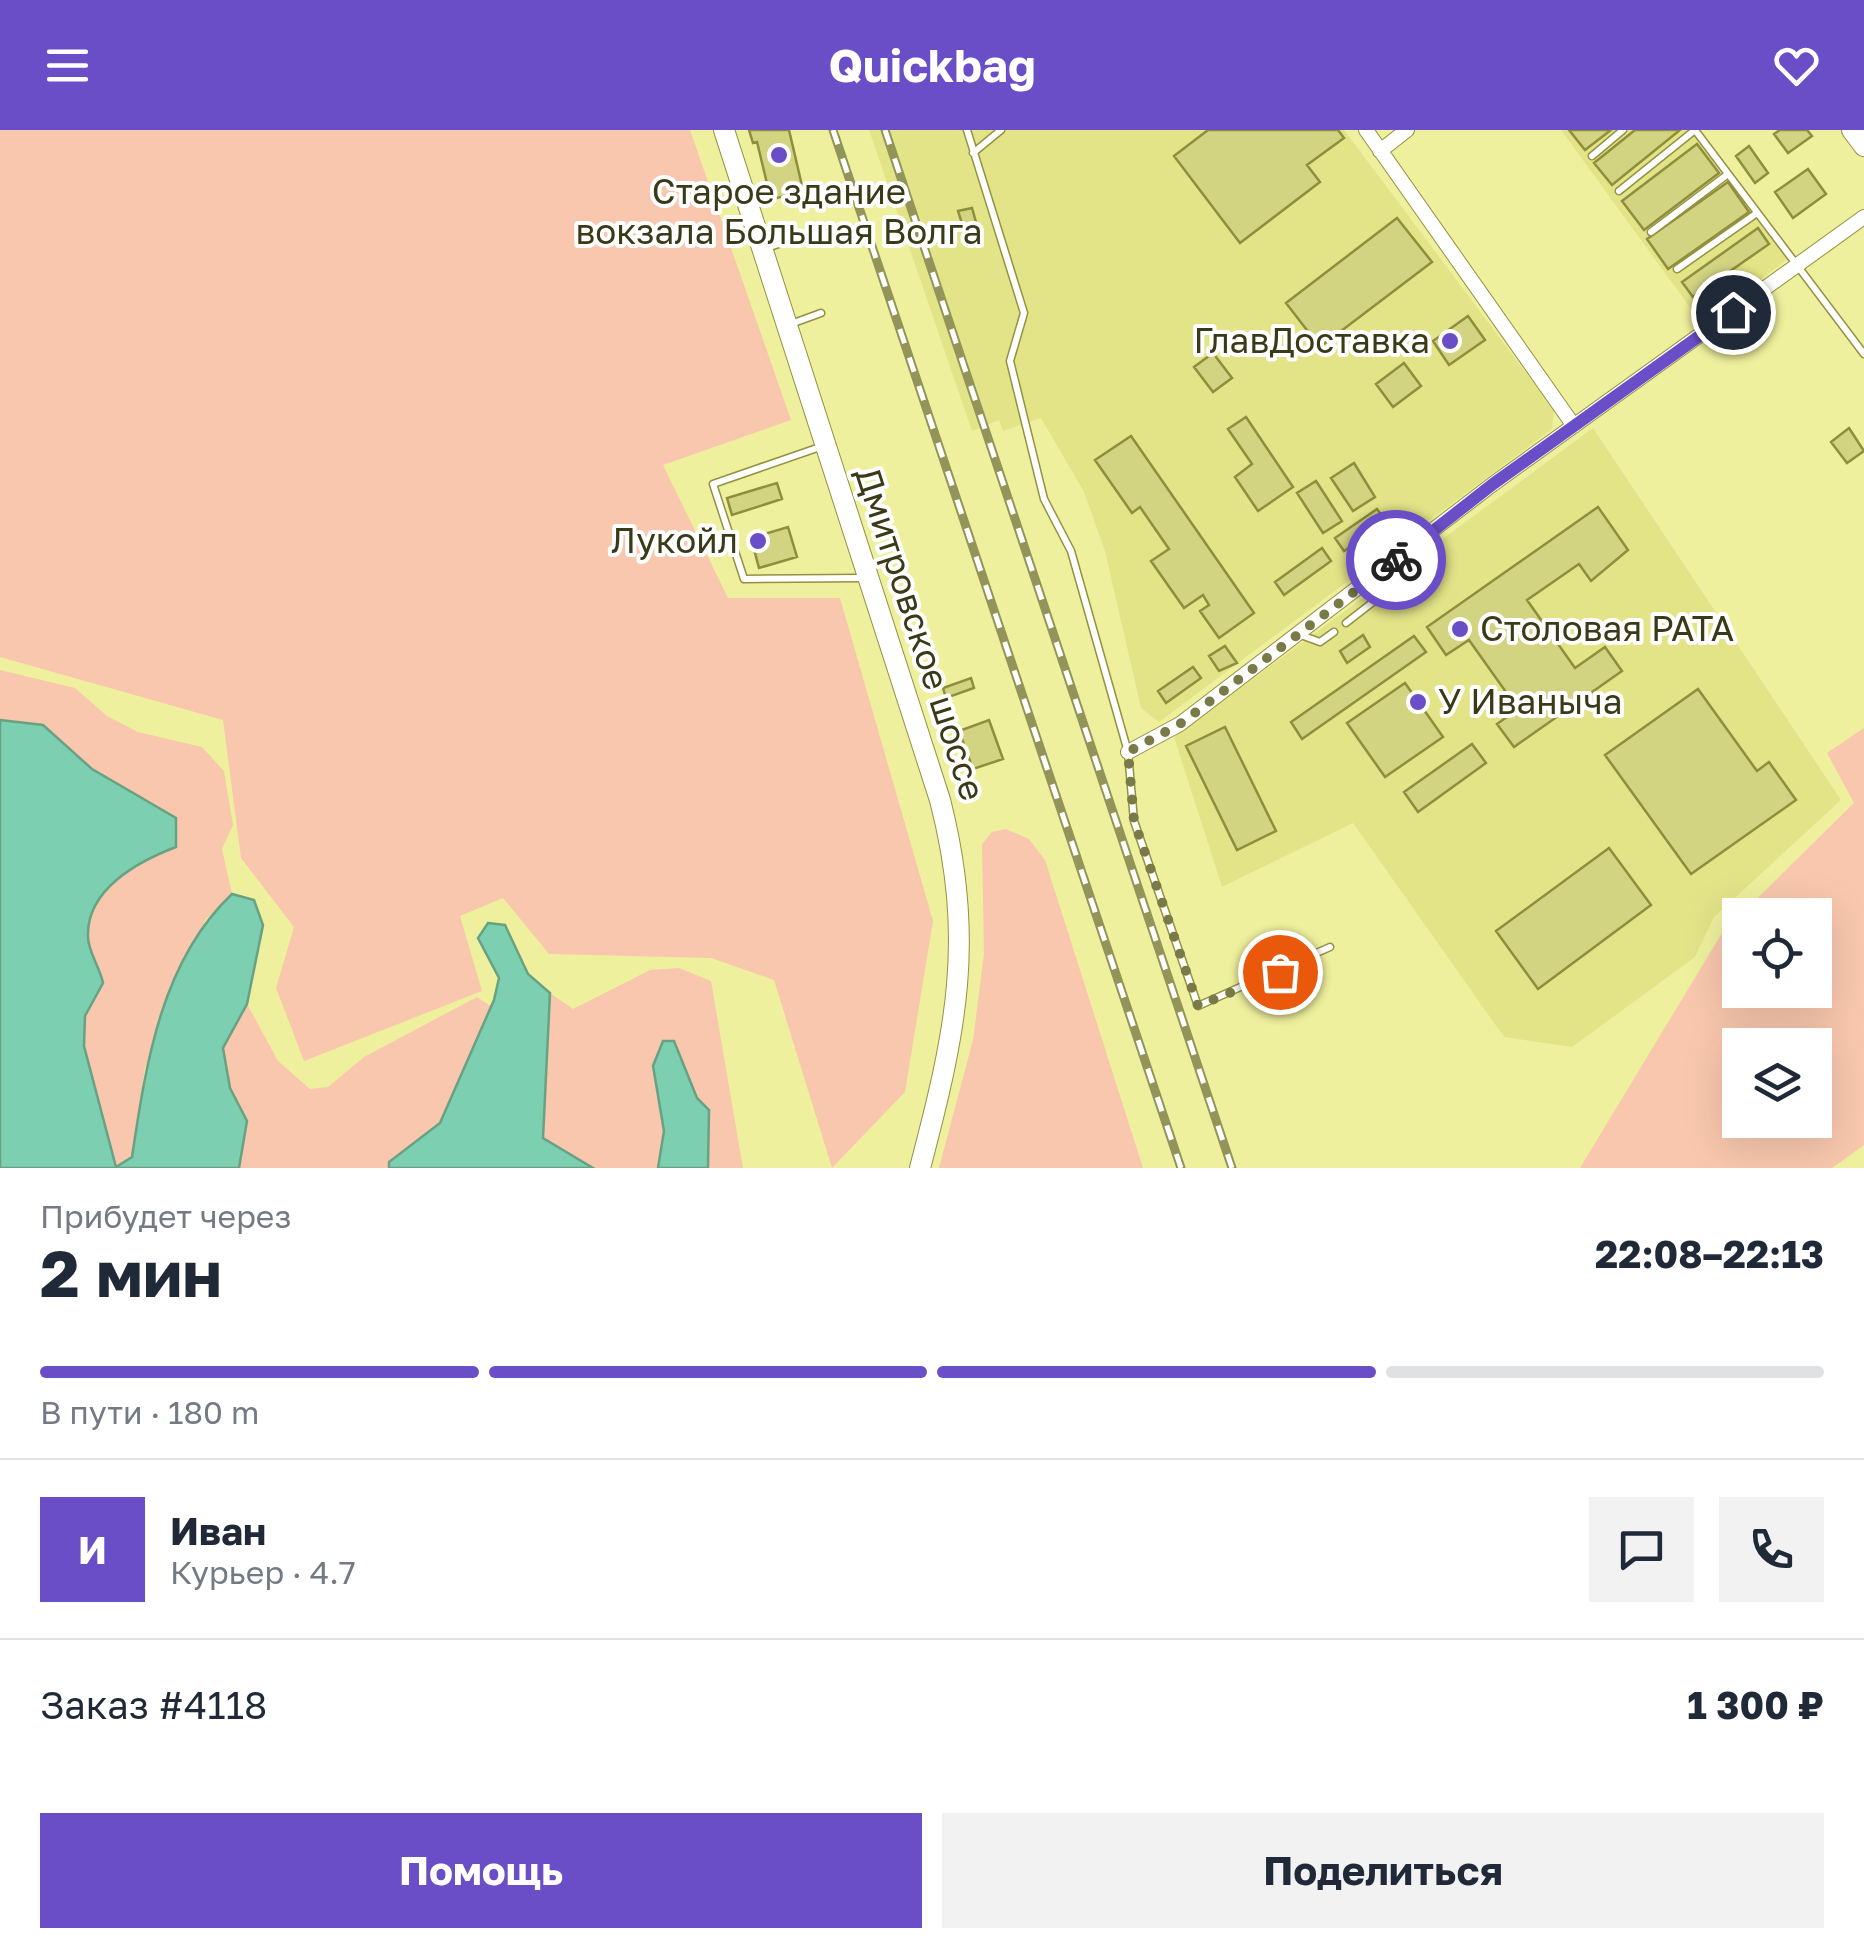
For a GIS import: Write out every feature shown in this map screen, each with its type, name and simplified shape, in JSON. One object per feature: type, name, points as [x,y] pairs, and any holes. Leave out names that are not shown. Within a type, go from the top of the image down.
[{"type":"main road","name":"Дмитровское шоссе","points":[[724,130],[940,800],[958,880],[960,982],[949,1051],[920,1168]]},
{"type":"main road","points":[[1852,130],[1864,146]]},
{"type":"street","points":[[1366,130],[1574,426]]},
{"type":"street","points":[[1380,150],[1406,130]]},
{"type":"street","points":[[1128,752],[1180,724],[1574,426],[1864,217]]},
{"type":"lane","points":[[967,130],[1024,313],[1010,360],[1044,499],[1071,550],[1128,752],[1134,821],[1198,1006],[1254,985],[1330,947]]},
{"type":"lane","points":[[973,153],[1001,130]]},
{"type":"lane","points":[[1592,156],[1623,130]]},
{"type":"lane","points":[[1619,191],[1695,130],[1864,354]]},
{"type":"lane","points":[[1651,232],[1728,174]]},
{"type":"lane","points":[[1678,269],[1757,212]]},
{"type":"lane","points":[[763,249],[796,238]]},
{"type":"lane","points":[[787,325],[821,314]]},
{"type":"lane","points":[[826,445],[713,484],[744,578],[870,578]]},
{"type":"lane","points":[[1346,623],[1373,602],[1370,581]]},
{"type":"lane","points":[[1297,634],[1320,642],[1334,632]]},
{"type":"shaded area","points":[[0,130],[690,130],[791,420],[663,465],[728,598],[840,598],[933,921],[905,1092],[832,1168],[774,980],[711,958],[549,954],[503,898],[460,916],[482,991],[304,1061],[276,988],[294,927],[241,858],[223,720],[0,657]]},
{"type":"shaded area","points":[[869,130],[1344,130],[1554,410],[1552,429],[1159,722],[1141,708],[1105,551],[1084,492],[1041,418],[1003,431],[999,420],[972,431]]},
{"type":"shaded area","points":[[1561,130],[1700,130],[1794,254],[1702,324]]},
{"type":"shaded area","points":[[1593,428],[1841,800],[1735,898],[1722,898],[1722,910],[1714,917],[1695,957],[1572,1047],[1504,1037],[1353,823],[1222,887],[1174,737]]},
{"type":"shaded area","points":[[0,670],[75,688],[107,716],[138,732],[202,747],[224,771],[233,825],[222,849],[232,894],[206,919],[145,1068],[132,1157],[116,1168],[94,1092],[84,1032],[85,1018],[100,984],[89,940],[89,923],[94,908],[117,881],[176,847],[176,818],[92,769],[43,725],[0,720]]},
{"type":"shaded area","points":[[0,720],[43,725],[92,769],[176,818],[176,847],[117,879],[105,891],[90,920],[89,942],[103,983],[85,1016],[84,1046],[116,1167],[132,1157],[151,1051],[173,982],[188,950],[232,894],[254,900],[263,925],[247,1004],[223,1048],[230,1088],[247,1121],[239,1168],[0,1168]]},
{"type":"shaded area","points":[[1864,728],[1864,1145],[1832,1168],[1580,1168],[1722,933],[1722,1008],[1832,1008],[1832,898],[1757,898],[1854,803],[1827,753]]},
{"type":"shaded area","points":[[1006,829],[1029,839],[1045,860],[1143,1168],[939,1168],[973,1040],[984,954],[982,844],[992,832]]},
{"type":"shaded area","points":[[488,923],[505,925],[528,974],[550,993],[543,1138],[593,1168],[389,1168],[389,1162],[440,1123],[494,1000],[499,978],[478,938]]},
{"type":"shaded area","points":[[679,968],[711,981],[743,1168],[708,1168],[709,1110],[697,1098],[674,1041],[653,1066],[664,1131],[658,1168],[593,1168],[543,1138],[550,993],[573,1009],[650,970]]},
{"type":"shaded area","points":[[477,997],[492,1007],[440,1123],[389,1162],[389,1168],[239,1168],[247,1121],[230,1088],[223,1048],[247,1004],[278,1061],[310,1089],[328,1087],[364,1057]]},
{"type":"shaded area","points":[[663,1041],[674,1041],[697,1098],[709,1110],[708,1168],[658,1168],[664,1131],[653,1066]]},
{"type":"building","name":"Старое здание вокзала Большая Волга","points":[[749,130],[789,130],[803,190],[771,200],[757,142],[753,143]]},
{"type":"building","points":[[1208,130],[1338,130],[1344,138],[1307,165],[1320,182],[1240,243],[1174,156]]},
{"type":"building","points":[[1569,130],[1611,130],[1585,150]]},
{"type":"building","points":[[1635,130],[1680,130],[1612,185],[1594,163]]},
{"type":"building","points":[[1780,130],[1807,130],[1812,136],[1788,153],[1774,134]]},
{"type":"building","points":[[1697,144],[1719,173],[1644,230],[1622,201]]},
{"type":"building","points":[[1749,146],[1768,173],[1755,183],[1736,156]]},
{"type":"building","points":[[1808,169],[1826,194],[1793,218],[1775,192]]},
{"type":"building","points":[[1728,182],[1749,212],[1668,269],[1647,239]]},
{"type":"building","points":[[972,208],[978,229],[965,233],[958,211]]},
{"type":"building","points":[[1397,218],[1432,262],[1320,347],[1286,303]]},
{"type":"building","points":[[1758,228],[1769,244],[1693,297],[1682,282]]},
{"type":"building","points":[[1468,316],[1485,340],[1449,365],[1433,341]]},
{"type":"building","points":[[1213,353],[1232,378],[1213,392],[1194,367]]},
{"type":"building","points":[[1404,363],[1421,386],[1393,407],[1376,384]]},
{"type":"building","points":[[1246,417],[1293,487],[1258,511],[1235,477],[1252,464],[1228,429]]},
{"type":"building","points":[[1849,428],[1864,451],[1847,463],[1831,442]]},
{"type":"building","points":[[1131,436],[1254,613],[1219,638],[1200,611],[1209,605],[1203,595],[1184,608],[1151,561],[1169,549],[1140,507],[1132,513],[1095,460]]},
{"type":"building","points":[[1354,463],[1375,497],[1353,511],[1331,478]]},
{"type":"building","points":[[1316,481],[1342,521],[1323,533],[1297,493]]},
{"type":"building","points":[[777,483],[782,499],[732,515],[727,498]]},
{"type":"building","points":[[1598,507],[1628,550],[1591,581],[1579,564],[1527,600],[1575,668],[1605,647],[1622,671],[1514,747],[1497,724],[1518,709],[1469,640],[1446,655],[1427,627]]},
{"type":"building","points":[[1377,509],[1387,523],[1344,551],[1335,538]]},
{"type":"building","points":[[788,527],[797,557],[759,568],[751,538]]},
{"type":"building","points":[[1322,548],[1331,561],[1284,595],[1275,582]]},
{"type":"building","points":[[1363,635],[1370,647],[1347,663],[1340,651]]},
{"type":"building","points":[[1414,636],[1426,652],[1302,739],[1291,722]]},
{"type":"building","points":[[1225,646],[1237,663],[1219,671],[1209,656]]},
{"type":"building","points":[[1193,667],[1201,678],[1166,703],[1158,691]]},
{"type":"building","points":[[971,678],[974,688],[946,698],[943,688]]},
{"type":"building","points":[[1405,683],[1443,737],[1385,777],[1347,723]]},
{"type":"building","points":[[1698,689],[1757,771],[1769,762],[1796,800],[1691,874],[1605,755]]},
{"type":"building","points":[[989,720],[1003,759],[973,769],[959,731]]},
{"type":"building","points":[[1225,727],[1276,831],[1237,850],[1186,746]]},
{"type":"building","points":[[1472,744],[1486,763],[1418,812],[1404,792]]},
{"type":"building","points":[[1609,848],[1651,905],[1538,989],[1496,931]]},
{"type":"railway","points":[[833,130],[1181,1168]]},
{"type":"railway","points":[[885,130],[1232,1168]]},
{"type":"way so far","points":[[1280,972],[1198,1006],[1134,821],[1128,752],[1180,724],[1396,560]]},
{"type":"place","name":"Старое здание вокзала Большая Волга","points":[[779,155]]},
{"type":"place","name":"ГлавДоставка","points":[[1450,341]]},
{"type":"place","name":"Лукойл","points":[[758,541]]},
{"type":"place","name":"Столовая РАТА","points":[[1460,629]]},
{"type":"place","name":"У Иваныча","points":[[1418,702]]},
{"type":"route","points":[[1396,560],[1493,484],[1733,312]]}]
